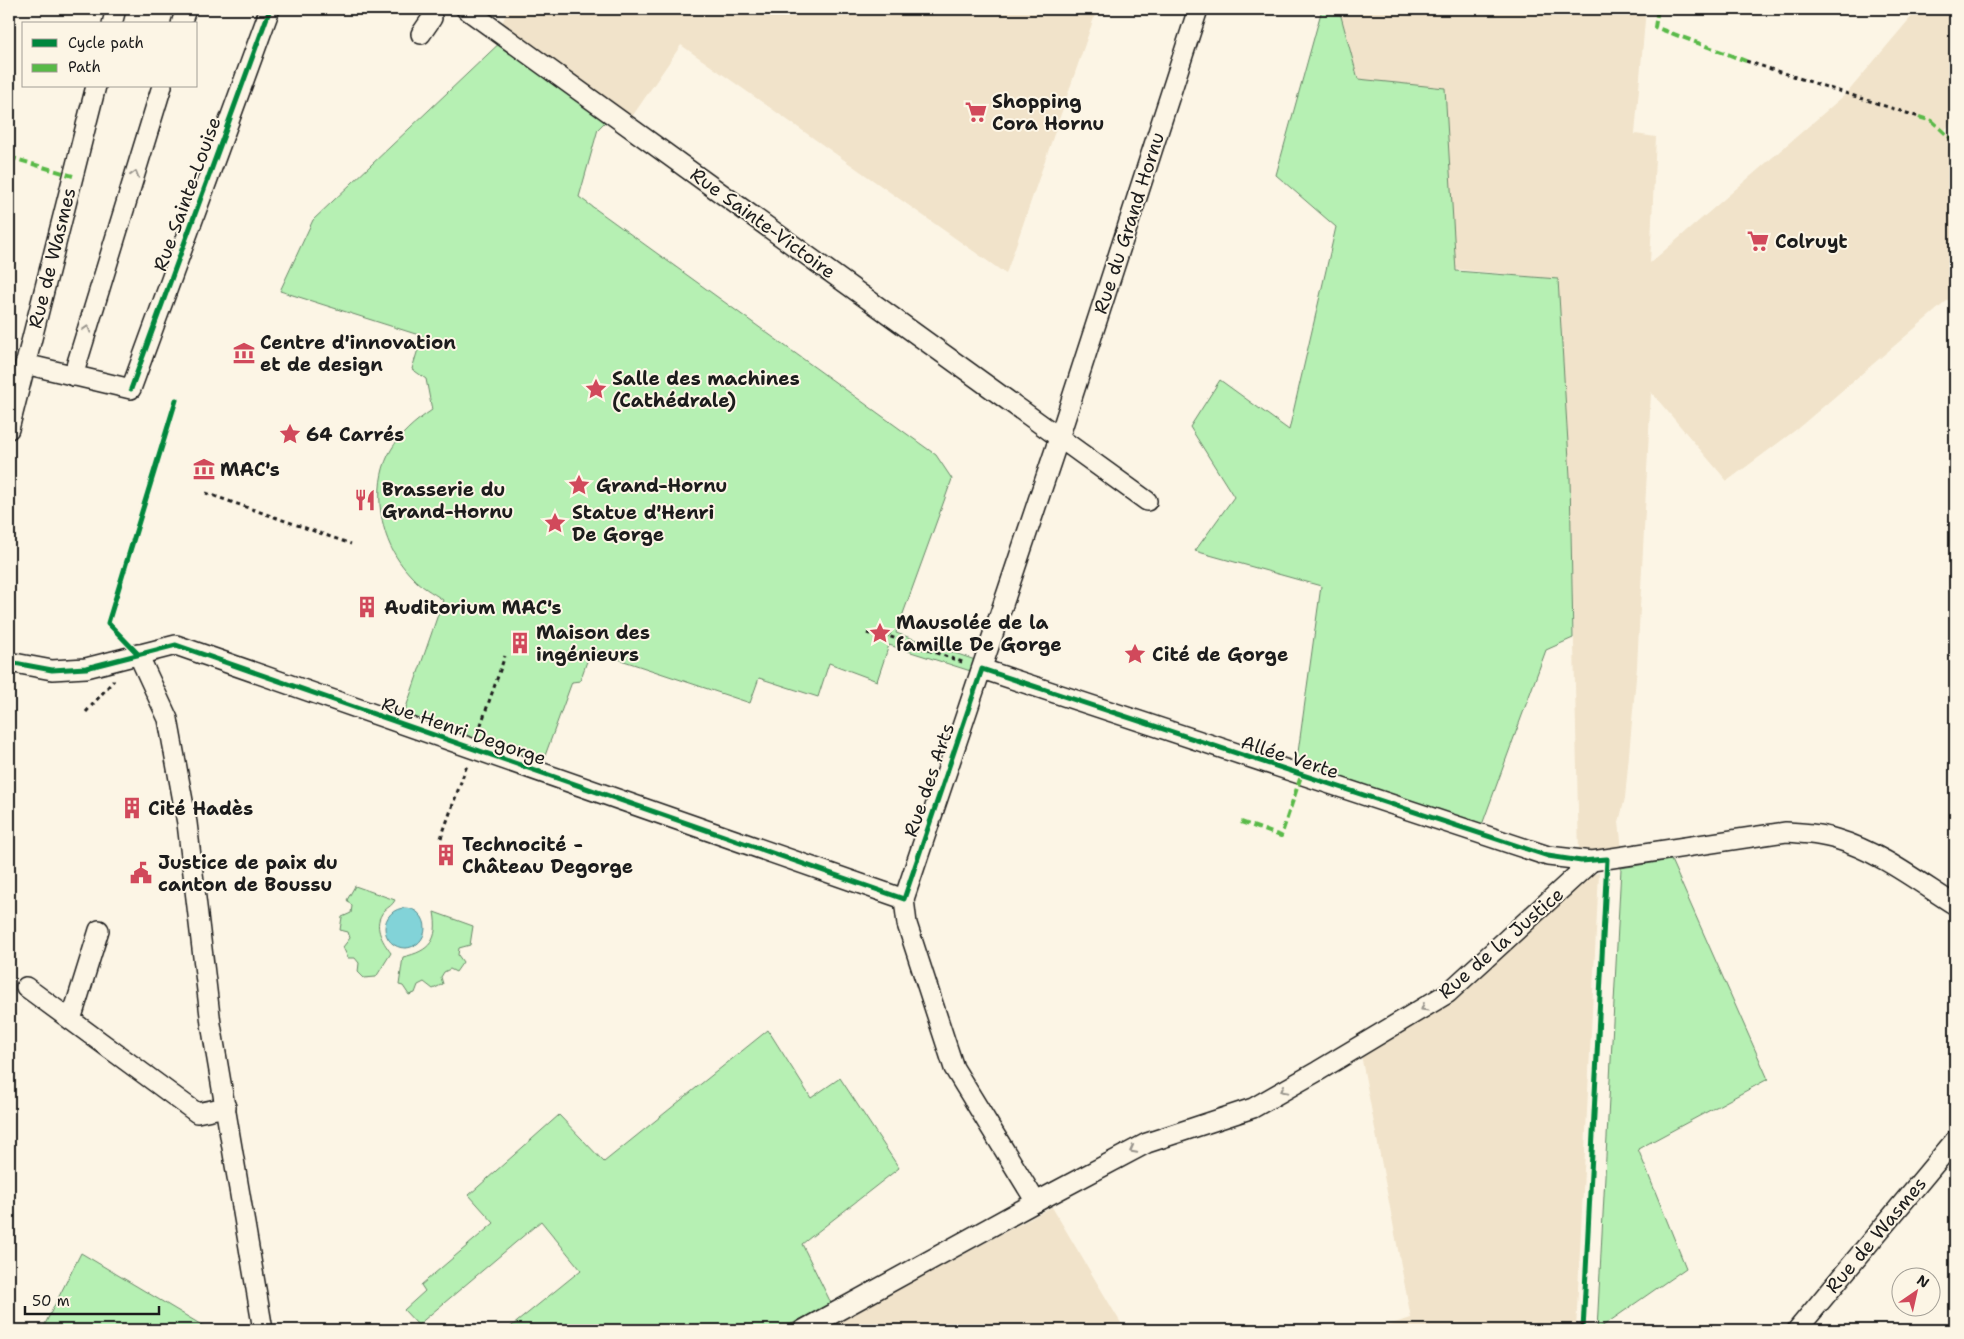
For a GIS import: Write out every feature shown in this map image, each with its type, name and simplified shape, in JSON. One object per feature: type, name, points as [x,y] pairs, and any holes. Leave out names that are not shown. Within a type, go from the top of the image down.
[{"type":"street","points":[[113,22],[116,9]]},
{"type":"street","points":[[182,22],[186,9]]},
{"type":"street","name":"Rue Sainte-Louise","points":[[25,364],[131,389],[270,9]]},
{"type":"street","name":"Rue Sainte-Victoire","points":[[466,9],[1147,501]]},
{"type":"street","name":"Rue du Grand Hornu","points":[[1059,438],[1198,9]]},
{"type":"street","points":[[422,34],[436,13]]},
{"type":"street","name":"Rue de Wasmes","points":[[9,429],[95,88]]},
{"type":"street","points":[[73,376],[161,88]]},
{"type":"street","name":"Rue des Arts","points":[[904,899],[1059,438]]},
{"type":"street","name":"Rue Henri Degorge","points":[[9,662],[52,670],[70,670],[86,668],[176,645],[904,899]]},
{"type":"street","points":[[138,654],[168,719],[187,823],[211,1024],[228,1114],[263,1330]]},
{"type":"street","name":"Allée Verte","points":[[982,670],[1548,856],[1592,861]]},
{"type":"street","points":[[1592,861],[1786,832],[1810,833],[1835,838],[1862,848],[1955,905]]},
{"type":"street","name":"Rue de la Justice","points":[[803,1330],[1147,1143],[1253,1108],[1448,993],[1592,861]]},
{"type":"street","points":[[904,899],[907,924],[954,1068],[1036,1202]]},
{"type":"street","points":[[71,1020],[98,930]]},
{"type":"street","points":[[26,987],[197,1113],[228,1114]]},
{"type":"street","name":"Rue de Wasmes","points":[[1797,1330],[1955,1140]]},
{"type":"path","points":[[1746,61],[1919,117]]},
{"type":"path","points":[[206,493],[350,544]]},
{"type":"path","points":[[867,633],[886,640],[890,631]]},
{"type":"path","points":[[888,636],[982,670]]},
{"type":"path","points":[[499,674],[506,656]]},
{"type":"path","points":[[86,712],[118,676]]},
{"type":"path","points":[[441,838],[445,830]]},
{"type":"shaded area","points":[[508,9],[1097,9],[1006,274],[681,45],[627,124],[499,31]]},
{"type":"shaded area","points":[[1339,9],[1646,9],[1635,134],[1656,137],[1650,263],[1847,93],[1918,9],[1955,9],[1955,119],[1944,131],[1955,142],[1955,294],[1797,429],[1727,481],[1651,392],[1637,667],[1625,798],[1619,822],[1622,850],[1579,854],[1570,476],[1558,279],[1453,269],[1358,79]]},
{"type":"shaded area","points":[[1599,873],[1576,1330],[1372,1330],[1411,1318],[1361,1055],[1581,877]]},
{"type":"shaded area","points":[[1052,1207],[1125,1330],[823,1330]]},
{"type":"green space","points":[[1322,9],[1339,9],[1358,79],[1445,88],[1456,271],[1558,279],[1570,476],[1573,638],[1546,650],[1479,833],[1295,774],[1321,586],[1195,551],[1234,497],[1190,427],[1220,380],[1289,430],[1336,227],[1276,175]]},
{"type":"green space","points":[[506,37],[609,118],[598,129],[579,197],[936,455],[952,479],[896,633],[984,663],[980,674],[889,645],[877,681],[829,663],[818,697],[759,678],[750,703],[591,650],[580,681],[572,682],[539,772],[400,725],[443,600],[415,581],[399,561],[386,535],[380,505],[382,475],[385,462],[391,450],[408,429],[432,410],[426,379],[412,369],[422,336],[280,291],[313,220]]},
{"type":"green space","points":[[1671,860],[1768,1079],[1638,1149],[1686,1268],[1597,1330],[1621,868]]},
{"type":"green space","points":[[355,886],[395,900],[380,916],[380,933],[391,953],[376,977],[364,978],[358,972],[359,963],[355,958],[348,958],[343,947],[350,938],[348,932],[340,930],[342,917],[351,913],[352,906],[347,900]]},
{"type":"green space","points":[[434,912],[473,926],[470,945],[459,948],[458,955],[463,962],[456,972],[450,969],[444,972],[441,977],[443,984],[433,989],[424,982],[418,985],[415,993],[409,995],[403,986],[399,985],[403,957],[426,948],[430,943],[434,937],[435,930]]},
{"type":"green space","points":[[768,1030],[811,1098],[840,1078],[899,1168],[802,1244],[831,1303],[780,1330],[507,1330],[581,1270],[541,1221],[418,1325],[404,1310],[425,1291],[421,1285],[494,1223],[469,1195],[559,1115],[604,1162]]},
{"type":"green space","points":[[81,1253],[210,1330],[42,1330]]},
{"type":"water","points":[[405,908],[419,914],[425,928],[419,942],[405,948],[391,942],[385,928],[391,914]]},
{"type":"marked path","points":[[1658,9],[1655,27],[1746,61]]},
{"type":"marked path","points":[[1919,117],[1932,121],[1955,142]]},
{"type":"marked path","points":[[9,157],[73,176]]},
{"type":"marked path","points":[[1241,822],[1281,836],[1301,776]]},
{"type":"cycle path","points":[[131,389],[270,9]]},
{"type":"cycle path","points":[[138,654],[108,623],[176,400]]},
{"type":"cycle path","points":[[9,662],[52,670],[86,668],[176,645],[904,899],[982,669],[1548,856],[1581,861],[1607,859],[1583,1330]]},
{"type":"place","name":"Shopping Cora Hornu","points":[[976,112]]},
{"type":"place","name":"Colruyt","points":[[1758,241]]},
{"type":"place","name":"Centre d'innovation et de design","points":[[244,353]]},
{"type":"place","name":"Salle des machines (Cathédrale)","points":[[596,389]]},
{"type":"place","name":"64 Carrés","points":[[290,434]]},
{"type":"place","name":"MAC's","points":[[204,469]]},
{"type":"place","name":"Grand-Hornu","points":[[579,485]]},
{"type":"place","name":"Brasserie du Grand-Hornu","points":[[365,500]]},
{"type":"place","name":"Statue d'Henri De Gorge","points":[[555,523]]},
{"type":"place","name":"Auditorium MAC's","points":[[367,607]]},
{"type":"place","name":"Mausolée de la famille De Gorge","points":[[880,633]]},
{"type":"place","name":"Maison des ingénieurs","points":[[520,643]]},
{"type":"place","name":"Cité de Gorge","points":[[1135,654]]},
{"type":"place","name":"Cité Hadès","points":[[132,808]]},
{"type":"place","name":"Technocité - Château Degorge","points":[[446,855]]},
{"type":"place","name":"Justice de paix du canton de Boussu","points":[[141,873]]}]
